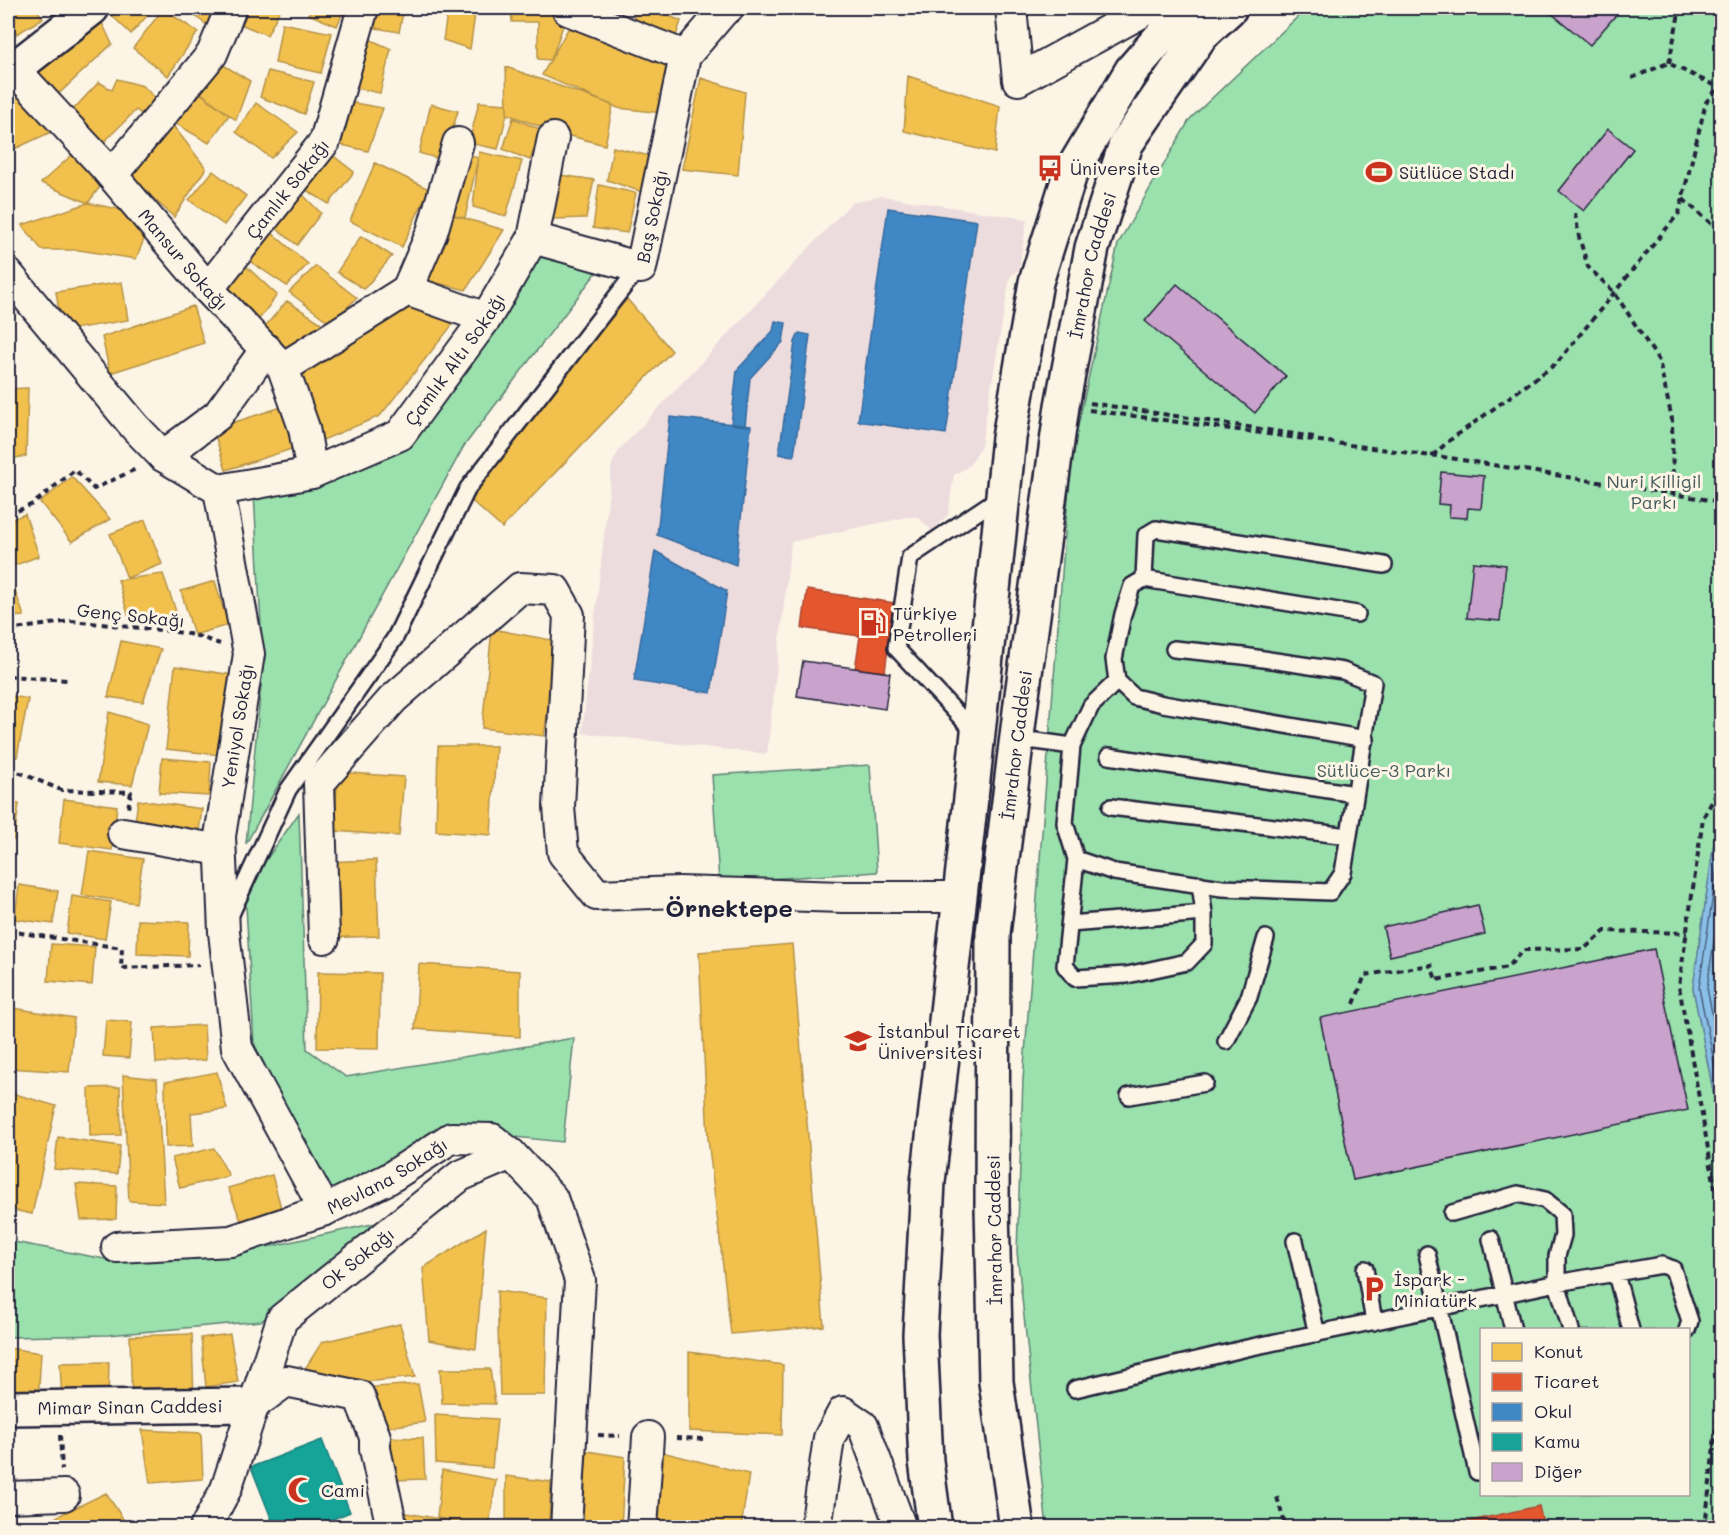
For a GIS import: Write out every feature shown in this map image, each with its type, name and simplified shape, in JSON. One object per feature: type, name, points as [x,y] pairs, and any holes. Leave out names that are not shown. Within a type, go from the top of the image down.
[{"type":"main road","points":[[11,71],[92,8]]},
{"type":"main road","points":[[935,1527],[926,1461],[920,1335],[927,1182],[1009,438],[1036,282],[1070,174],[1132,70],[1186,8]]},
{"type":"main road","name":"İmrahor Caddesi","points":[[1017,1527],[996,1382],[992,1206],[993,933],[1017,741],[1073,404],[1092,248],[1126,144],[1201,35],[1230,8]]},
{"type":"main road","points":[[945,1024],[993,1022]]},
{"type":"main road","name":"Mimar Sinan Caddesi","points":[[8,1408],[253,1405]]},
{"type":"street","points":[[112,175],[212,54],[231,8]]},
{"type":"street","name":"Çamlık Sokağı","points":[[208,289],[325,141],[363,8]]},
{"type":"street","points":[[568,8],[568,10],[685,56],[728,8]]},
{"type":"street","points":[[1011,8],[1018,80],[1141,9],[1159,39]]},
{"type":"street","name":"Baş Sokağı","points":[[533,238],[641,268],[685,56]]},
{"type":"street","name":"Mansur Sokağı","points":[[11,71],[112,175],[208,289],[274,358],[304,428],[312,473]]},
{"type":"street","name":"Çamlık Altı Sokağı","points":[[219,490],[312,473],[400,435],[486,318],[533,238],[553,138]]},
{"type":"street","points":[[163,456],[218,415],[274,358],[407,290],[432,232],[458,143]]},
{"type":"street","points":[[8,274],[135,427],[163,456],[219,490]]},
{"type":"street","points":[[407,290],[486,318]]},
{"type":"street","name":"Yeniyol Sokağı","points":[[219,490],[249,654],[220,836],[224,932],[237,1048],[325,1210]]},
{"type":"street","points":[[324,938],[320,783],[393,699],[520,588],[555,590],[569,615],[559,807],[563,853],[597,895],[679,892],[843,897],[959,897]]},
{"type":"street","points":[[123,833],[220,850]]},
{"type":"street","name":"Mevlana Sokağı","points":[[117,1247],[231,1240],[325,1210],[388,1179],[451,1138],[492,1139],[511,1154],[552,1198],[580,1280],[566,1527]]},
{"type":"street","name":"Ok Sokağı","points":[[206,1527],[226,1489],[282,1319],[459,1176],[511,1154]]},
{"type":"street","points":[[253,1405],[286,1381],[359,1396],[375,1437],[375,1449],[392,1527]]},
{"type":"street","points":[[816,1527],[829,1438],[843,1412],[863,1426],[901,1527]]},
{"type":"street","points":[[642,1527],[648,1437]]},
{"type":"street","points":[[8,1497],[64,1495]]},
{"type":"lane","points":[[224,932],[240,892],[288,790],[395,638],[468,488],[626,284],[641,268]]},
{"type":"lane","points":[[978,735],[896,648],[910,557],[1003,495]]},
{"type":"lane","points":[[1144,579],[1146,535],[1156,529],[1384,565]]},
{"type":"lane","points":[[1357,614],[1144,579],[1132,586],[1123,614],[1114,659],[1117,681],[1134,697],[1163,704],[1366,738]]},
{"type":"lane","points":[[1076,859],[1114,872],[1222,888],[1330,892],[1343,873],[1373,683],[1343,671],[1244,656],[1174,649]]},
{"type":"lane","points":[[1117,681],[1091,706],[1072,746],[1065,823],[1076,859],[1065,966],[1075,978],[1127,975],[1187,962],[1204,944],[1204,913],[1200,884]]},
{"type":"lane","points":[[1017,741],[1072,746]]},
{"type":"lane","points":[[1109,756],[1355,794]]},
{"type":"lane","points":[[1111,807],[1348,836]]},
{"type":"lane","points":[[1070,924],[1204,913]]},
{"type":"lane","points":[[1226,1041],[1249,997],[1266,938]]},
{"type":"lane","points":[[1129,1096],[1205,1083]]},
{"type":"lane","points":[[1452,1213],[1518,1194],[1545,1200],[1562,1214],[1563,1235],[1557,1256],[1557,1284],[1571,1328]]},
{"type":"lane","points":[[1491,1239],[1513,1328]]},
{"type":"lane","points":[[1295,1241],[1317,1334]]},
{"type":"lane","points":[[1427,1254],[1477,1472]]},
{"type":"lane","points":[[1075,1389],[1247,1348],[1557,1284],[1662,1265],[1673,1269],[1689,1321],[1687,1328]]},
{"type":"lane","points":[[1365,1269],[1374,1322]]},
{"type":"lane","points":[[1616,1274],[1631,1328]]},
{"type":"path","points":[[1668,63],[1680,8]]},
{"type":"path","points":[[1073,404],[1432,456],[1450,440],[1557,363],[1679,213],[1706,102],[1720,85],[1668,63],[1632,78]]},
{"type":"path","points":[[1683,199],[1722,233]]},
{"type":"path","points":[[1575,213],[1588,267],[1614,292],[1659,361],[1672,419],[1673,494]]},
{"type":"path","points":[[1073,404],[1432,456],[1722,502]]},
{"type":"path","points":[[8,515],[33,504],[75,470],[94,489],[163,456]]},
{"type":"path","name":"Genç Sokağı","points":[[8,630],[71,621],[194,635],[249,654]]},
{"type":"path","points":[[8,676],[67,680]]},
{"type":"path","points":[[8,772],[21,773],[61,790],[131,792],[123,833]]},
{"type":"path","points":[[1722,784],[1703,818],[1679,986],[1722,1227]]},
{"type":"path","points":[[1354,1004],[1365,975],[1431,965],[1436,980],[1508,967],[1523,950],[1584,948],[1605,931],[1687,933]]},
{"type":"path","points":[[8,932],[122,948],[121,968],[227,963]]},
{"type":"path","points":[[1705,1527],[1722,1372]]},
{"type":"path","points":[[58,1408],[64,1495]]},
{"type":"path","points":[[1277,1497],[1286,1527]]},
{"type":"shaded area","points":[[881,196],[1027,219],[1019,269],[1010,277],[981,446],[969,466],[954,475],[948,515],[932,531],[918,517],[907,517],[791,542],[767,754],[582,733],[612,464],[619,450],[851,203]]},
{"type":"green space","name":"Sütlüce-3 Parkı","points":[[1307,8],[1721,8],[1722,813],[1717,822],[1693,988],[1721,1131],[1721,1527],[1047,1528],[1017,1252],[1023,1079],[1071,457],[1118,244],[1190,119]]},
{"type":"green space","points":[[541,245],[596,273],[464,446],[246,844],[263,664],[254,493],[399,441]]},
{"type":"green space","points":[[870,765],[877,872],[719,882],[712,775]]},
{"type":"green space","points":[[299,813],[307,1049],[346,1077],[574,1038],[563,1142],[466,1132],[330,1198],[254,1043],[245,890]]},
{"type":"green space","points":[[449,1207],[261,1321],[108,1335],[8,1337],[8,1241],[121,1262],[272,1246]]},
{"type":"water","points":[[1721,813],[1721,1131],[1693,988],[1717,822]]},
{"type":"building: Konut","points":[[8,8],[36,8],[43,18],[17,34],[8,19]]},
{"type":"building: Konut","points":[[104,8],[154,8],[131,34]]},
{"type":"building: Konut","points":[[185,8],[219,8],[208,26]]},
{"type":"building: Konut","points":[[236,8],[281,8],[267,35],[233,21]]},
{"type":"building: Konut","points":[[313,8],[345,8],[337,26],[308,14]]},
{"type":"building: Konut","points":[[372,8],[404,8],[399,32],[369,27]]},
{"type":"building: Konut","points":[[448,8],[476,8],[470,49],[443,40]]},
{"type":"building: Konut","points":[[511,8],[562,8],[563,26],[551,60],[538,59],[538,22],[512,22]]},
{"type":"building: Konut","points":[[593,8],[623,8],[614,21]]},
{"type":"building: Konut","points":[[637,8],[651,8],[681,21],[673,45],[631,26]]},
{"type":"building: Konut","points":[[163,9],[198,32],[168,76],[133,48]]},
{"type":"building: Konut","points":[[97,12],[112,44],[51,101],[27,68]]},
{"type":"building: Konut","points":[[572,22],[671,60],[662,113],[618,108],[542,75]]},
{"type":"building: Konut","points":[[282,23],[332,33],[321,73],[275,63]]},
{"type":"building: Konut","points":[[356,33],[391,49],[380,93],[347,86]]},
{"type":"building: Konut","points":[[215,60],[250,81],[236,120],[200,92]]},
{"type":"building: Konut","points":[[506,67],[613,105],[605,145],[555,132],[507,114]]},
{"type":"building: Konut","points":[[268,71],[314,82],[304,114],[260,97]]},
{"type":"building: Konut","points":[[908,76],[1000,106],[995,153],[904,131]]},
{"type":"building: Konut","points":[[701,78],[745,92],[738,175],[682,169]]},
{"type":"building: Konut","points":[[117,79],[143,86],[156,99],[145,117],[136,110],[103,143],[68,115],[99,82],[112,90]]},
{"type":"building: Konut","points":[[10,87],[51,132],[8,152],[8,88]]},
{"type":"building: Konut","points":[[192,87],[229,115],[209,143],[168,119]]},
{"type":"building: Konut","points":[[343,101],[383,108],[368,151],[333,143]]},
{"type":"building: Konut","points":[[479,102],[507,104],[507,114],[498,149],[469,143]]},
{"type":"building: Konut","points":[[256,103],[298,132],[271,158],[236,132]]},
{"type":"building: Konut","points":[[431,104],[458,111],[443,160],[419,153]]},
{"type":"building: Konut","points":[[513,118],[542,130],[530,160],[503,149]]},
{"type":"building: Konut","points":[[168,119],[206,168],[174,217],[128,175]]},
{"type":"building: Konut","points":[[613,147],[654,157],[645,193],[607,180]]},
{"type":"building: Konut","points":[[326,150],[354,172],[329,204],[298,185]]},
{"type":"building: Konut","points":[[456,151],[478,158],[465,218],[438,211]]},
{"type":"building: Konut","points":[[479,152],[522,161],[506,216],[473,207]]},
{"type":"building: Konut","points":[[73,154],[104,181],[88,203],[41,183]]},
{"type":"building: Konut","points":[[375,163],[429,189],[402,247],[350,221]]},
{"type":"building: Konut","points":[[213,171],[246,196],[224,225],[189,200]]},
{"type":"building: Konut","points":[[560,175],[594,180],[586,218],[552,219]]},
{"type":"building: Konut","points":[[599,185],[636,193],[627,233],[593,228]]},
{"type":"building: Konut","points":[[296,188],[321,213],[297,245],[272,225]]},
{"type":"building: Konut","points":[[88,203],[123,210],[145,237],[136,259],[79,250],[42,250],[22,225]]},
{"type":"building: Konut","points":[[453,215],[504,230],[466,290],[421,279]]},
{"type":"building: Konut","points":[[271,232],[308,264],[287,286],[245,258]]},
{"type":"building: Konut","points":[[361,236],[392,256],[364,289],[337,272]]},
{"type":"building: Konut","points":[[246,266],[277,295],[257,322],[218,290]]},
{"type":"building: Konut","points":[[316,266],[357,298],[330,323],[289,292]]},
{"type":"building: Konut","points":[[122,282],[128,320],[62,331],[56,292]]},
{"type":"building: Konut","points":[[409,299],[453,324],[380,416],[311,445],[294,368]]},
{"type":"building: Konut","points":[[627,299],[672,351],[502,528],[465,495]]},
{"type":"building: Konut","points":[[287,301],[323,324],[285,355],[261,331]]},
{"type":"building: Konut","points":[[193,306],[204,343],[110,373],[102,337]]},
{"type":"building: Konut","points":[[28,388],[26,456],[8,459],[8,389]]},
{"type":"building: Konut","points":[[288,405],[301,446],[226,470],[213,429]]},
{"type":"building: Konut","points":[[72,477],[110,519],[72,542],[40,502]]},
{"type":"building: Konut","points":[[25,514],[39,556],[8,568],[8,521]]},
{"type":"building: Konut","points":[[145,520],[162,564],[127,578],[110,534]]},
{"type":"building: Konut","points":[[9,574],[24,616],[8,617]]},
{"type":"building: Konut","points":[[163,574],[180,623],[130,621],[118,580]]},
{"type":"building: Konut","points":[[215,581],[228,625],[194,635],[181,591]]},
{"type":"building: Konut","points":[[492,629],[557,641],[544,736],[482,728]]},
{"type":"building: Konut","points":[[121,641],[161,649],[143,702],[108,697]]},
{"type":"building: Konut","points":[[175,666],[232,675],[221,755],[166,749]]},
{"type":"building: Konut","points":[[8,695],[28,699],[17,757],[8,755]]},
{"type":"building: Konut","points":[[109,712],[148,724],[132,785],[98,782]]},
{"type":"building: Konut","points":[[438,746],[496,746],[491,835],[436,831]]},
{"type":"building: Konut","points":[[162,758],[211,762],[209,796],[159,793]]},
{"type":"building: Konut","points":[[338,772],[404,777],[399,836],[334,831]]},
{"type":"building: Konut","points":[[64,799],[117,806],[112,850],[59,843]]},
{"type":"building: Konut","points":[[138,800],[202,809],[198,838],[134,829]]},
{"type":"building: Konut","points":[[8,802],[19,804],[14,840],[8,839]]},
{"type":"building: Konut","points":[[89,851],[143,859],[136,903],[82,895]]},
{"type":"building: Konut","points":[[376,860],[379,936],[324,938],[321,862]]},
{"type":"building: Konut","points":[[19,885],[58,891],[53,924],[15,919]]},
{"type":"building: Konut","points":[[72,896],[111,902],[105,939],[67,933]]},
{"type":"building: Konut","points":[[138,920],[189,922],[188,956],[137,954]]},
{"type":"building: Konut","points":[[51,944],[95,947],[92,985],[48,981]]},
{"type":"building: Konut","points":[[792,944],[824,1326],[731,1334],[708,1139],[699,952]]},
{"type":"building: Konut","points":[[419,964],[520,971],[520,1037],[415,1029]]},
{"type":"building: Konut","points":[[318,972],[380,973],[379,1049],[317,1048]]},
{"type":"building: Konut","points":[[13,1008],[74,1018],[69,1072],[8,1068]]},
{"type":"building: Konut","points":[[106,1020],[132,1022],[129,1058],[103,1056]]},
{"type":"building: Konut","points":[[204,1025],[206,1060],[156,1063],[154,1028]]},
{"type":"building: Konut","points":[[217,1072],[227,1109],[191,1113],[193,1146],[166,1147],[165,1082]]},
{"type":"building: Konut","points":[[123,1075],[157,1079],[164,1203],[129,1201]]},
{"type":"building: Konut","points":[[120,1087],[121,1135],[90,1136],[89,1088]]},
{"type":"building: Konut","points":[[8,1092],[56,1106],[32,1214],[8,1209]]},
{"type":"building: Konut","points":[[58,1137],[120,1146],[117,1174],[54,1169]]},
{"type":"building: Konut","points":[[214,1148],[229,1176],[180,1188],[172,1158]]},
{"type":"building: Konut","points":[[272,1175],[283,1215],[242,1223],[228,1188]]},
{"type":"building: Konut","points":[[76,1184],[117,1186],[116,1219],[81,1220]]},
{"type":"building: Konut","points":[[486,1228],[476,1349],[429,1340],[423,1268]]},
{"type":"building: Konut","points":[[497,1291],[547,1298],[545,1395],[500,1395]]},
{"type":"building: Konut","points":[[400,1324],[415,1377],[353,1383],[303,1372],[322,1342]]},
{"type":"building: Konut","points":[[192,1334],[194,1402],[132,1404],[130,1336]]},
{"type":"building: Konut","points":[[230,1334],[238,1382],[206,1387],[201,1338]]},
{"type":"building: Konut","points":[[8,1348],[41,1353],[38,1401],[8,1397]]},
{"type":"building: Konut","points":[[689,1352],[783,1365],[782,1435],[689,1431]]},
{"type":"building: Konut","points":[[109,1362],[108,1402],[62,1403],[60,1363]]},
{"type":"building: Konut","points":[[440,1369],[490,1369],[495,1404],[442,1403]]},
{"type":"building: Konut","points":[[418,1384],[425,1422],[372,1429],[363,1388]]},
{"type":"building: Konut","points":[[435,1415],[497,1419],[492,1468],[436,1463]]},
{"type":"building: Konut","points":[[142,1430],[201,1433],[203,1479],[150,1483]]},
{"type":"building: Konut","points":[[375,1437],[423,1438],[425,1479],[392,1480]]},
{"type":"building: Konut","points":[[587,1451],[625,1457],[621,1528],[581,1528]]},
{"type":"building: Konut","points":[[658,1451],[749,1474],[741,1528],[655,1528]]},
{"type":"building: Konut","points":[[442,1470],[496,1480],[489,1526],[437,1518]]},
{"type":"building: Konut","points":[[506,1476],[551,1482],[549,1520],[506,1519]]},
{"type":"building: Konut","points":[[106,1493],[129,1528],[61,1528],[56,1517]]},
{"type":"building: Konut","points":[[401,1512],[479,1526],[478,1528],[404,1528]]},
{"type":"building: Konut","points":[[8,1520],[34,1521],[36,1528],[8,1528]]},
{"type":"building: Konut","points":[[354,1520],[356,1528],[334,1528]]},
{"type":"building: Ticaret","points":[[807,590],[908,605],[903,642],[889,640],[885,672],[855,669],[860,636],[802,628]]},
{"type":"building: Ticaret","points":[[1539,1506],[1544,1528],[1439,1528]]},
{"type":"building: Okul","points":[[888,208],[977,221],[946,434],[858,421]]},
{"type":"building: Okul","points":[[775,321],[786,323],[783,342],[750,378],[745,426],[731,424],[737,370],[773,331]]},
{"type":"building: Okul","points":[[799,333],[810,335],[794,456],[779,454],[795,342]]},
{"type":"building: Okul","points":[[670,417],[751,426],[736,565],[657,535]]},
{"type":"building: Okul","points":[[655,551],[727,591],[711,693],[634,681]]},
{"type":"building: Kamu","name":"Cami","points":[[322,1440],[350,1512],[311,1528],[275,1528],[251,1467]]},
{"type":"building: Diğer","points":[[1545,8],[1622,8],[1590,45]]},
{"type":"building: Diğer","points":[[1608,129],[1633,149],[1584,211],[1559,191]]},
{"type":"building: Diğer","points":[[1177,284],[1286,376],[1255,413],[1145,321]]},
{"type":"building: Diğer","points":[[1441,472],[1484,476],[1481,509],[1468,508],[1467,518],[1449,517],[1450,505],[1438,504]]},
{"type":"building: Diğer","points":[[1473,562],[1506,565],[1500,621],[1467,618]]},
{"type":"building: Diğer","points":[[803,661],[890,673],[885,709],[797,696]]},
{"type":"building: Diğer","points":[[1478,905],[1485,934],[1390,956],[1383,927]]},
{"type":"building: Diğer","points":[[1654,949],[1688,1110],[1353,1180],[1320,1018]]},
{"type":"place","name":"Üniversite","points":[[1050,168]]},
{"type":"place","name":"Sütlüce Stadı","points":[[1379,172]]},
{"type":"place","name":"Türkiye Petrolleri","points":[[873,623]]},
{"type":"place","name":"İstanbul Ticaret Üniversitesi","points":[[858,1041]]},
{"type":"place","name":"İspark - Miniatürk","points":[[1374,1289]]},
{"type":"place","name":"Cami","points":[[301,1490]]},
{"type":"district","name":"Örnektepe","points":[[729,907]]},
{"type":"park label","name":"Nuri Killigil Parkı","points":[[1654,491]]}]
